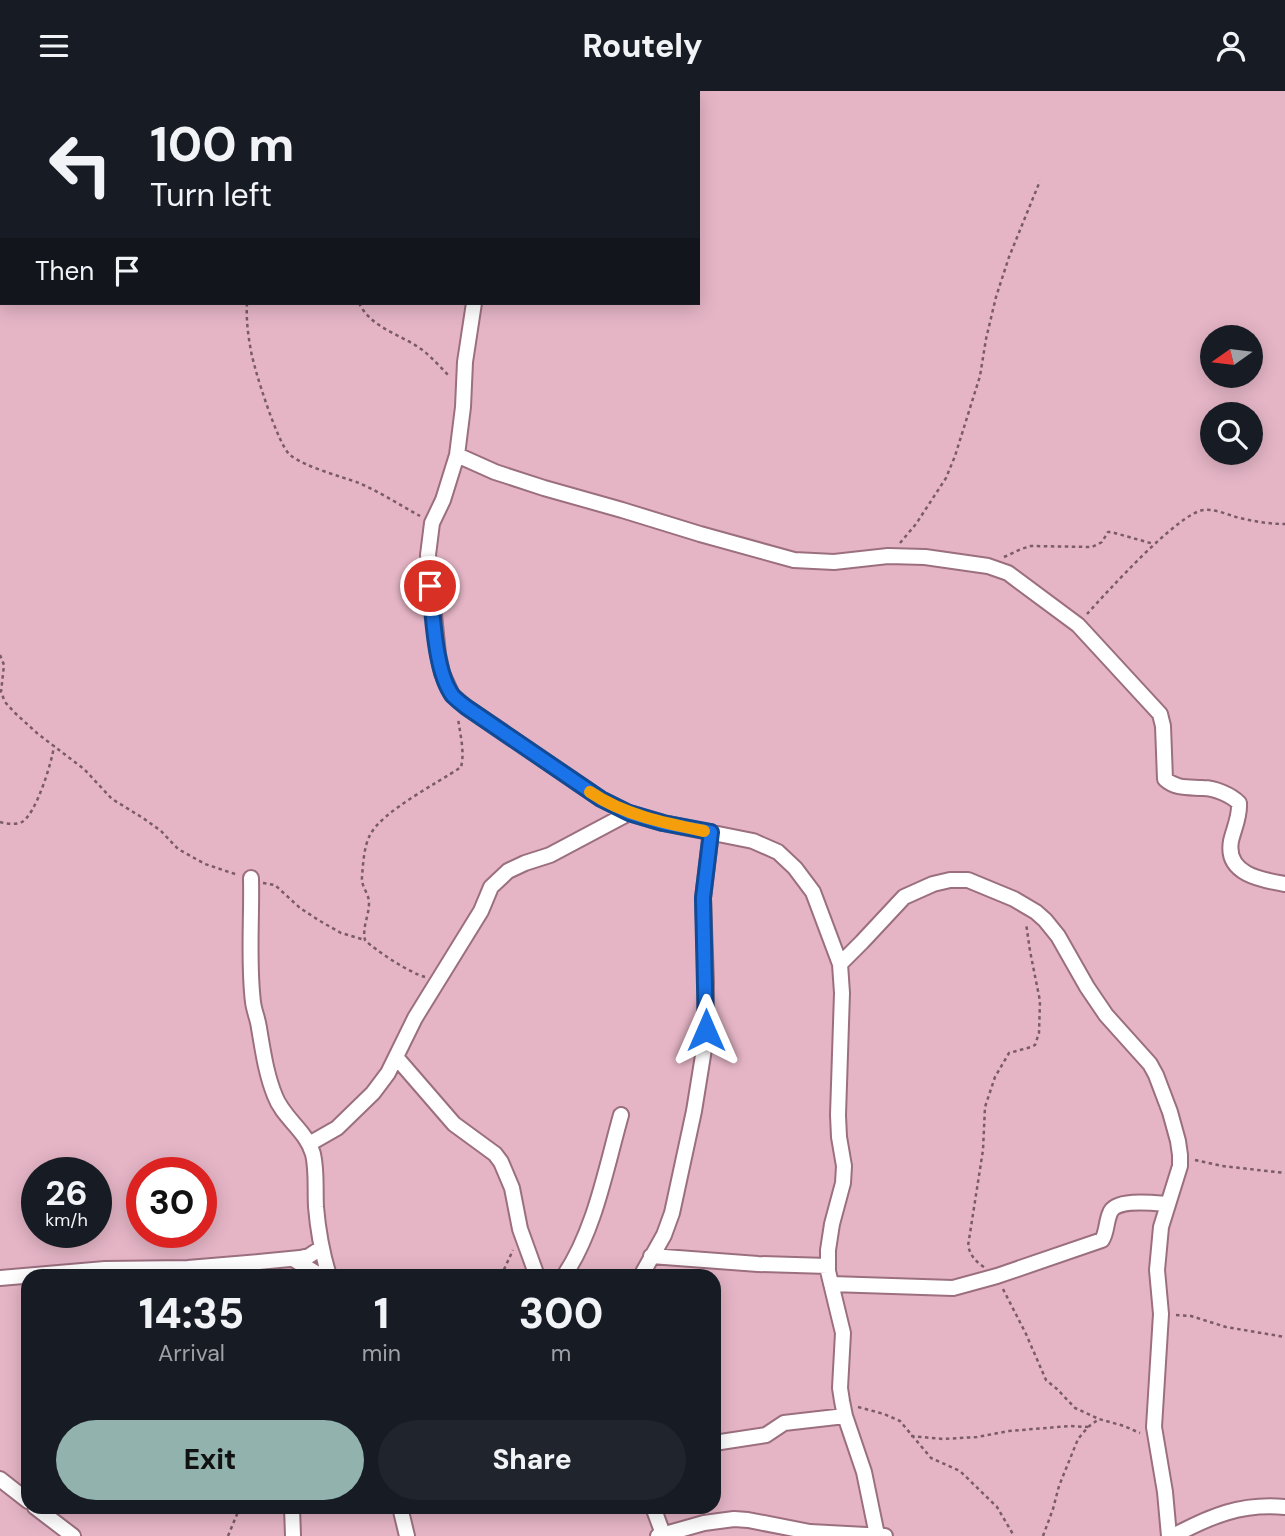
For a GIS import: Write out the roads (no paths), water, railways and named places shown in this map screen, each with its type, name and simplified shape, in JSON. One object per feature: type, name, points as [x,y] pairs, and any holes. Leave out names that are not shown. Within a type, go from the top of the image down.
[{"type":"street","points":[[474,305],[457,455],[443,500],[432,523],[428,555],[442,673],[452,695],[466,707],[601,799],[629,813],[663,823],[753,841],[778,852],[813,892],[840,964],[842,993],[838,1115],[844,1166],[843,1183],[828,1250],[831,1284],[843,1333],[840,1388],[845,1416],[864,1472],[877,1535]]},
{"type":"street","points":[[457,455],[495,472],[544,488],[794,560],[834,562],[888,556],[925,557],[988,566],[1008,573],[1078,625],[1160,714],[1165,779],[1176,786],[1189,789],[1207,787],[1233,797],[1239,803],[1231,845],[1232,858],[1239,868],[1251,877],[1285,884]]},
{"type":"street","points":[[309,1144],[338,1128],[373,1093],[388,1073],[415,1018],[481,911],[491,887],[508,871],[550,855],[629,813]]},
{"type":"street","points":[[644,1269],[664,1235],[672,1213],[694,1111],[705,1043],[703,898],[711,832]]},
{"type":"street","points":[[251,878],[253,1004],[259,1025],[262,1053],[276,1100],[309,1144],[314,1161],[321,1248],[326,1269]]},
{"type":"street","points":[[840,964],[904,897],[933,884],[950,880],[968,880],[1025,905],[1052,929],[1106,1015],[1150,1064],[1171,1112],[1178,1141],[1180,1166],[1161,1227],[1158,1256],[1161,1314],[1154,1427],[1171,1536],[1224,1513],[1264,1506],[1285,1507]]},
{"type":"street","points":[[396,1057],[454,1124],[501,1161],[512,1188],[520,1229],[534,1269]]},
{"type":"street","points":[[568,1269],[583,1241],[592,1216],[621,1115]]},
{"type":"street","points":[[831,1284],[953,1288],[1102,1240],[1110,1213],[1117,1205],[1168,1204]]},
{"type":"street","points":[[104,1269],[278,1268],[293,1259],[309,1256],[321,1248]]},
{"type":"street","points":[[650,1256],[828,1266]]},
{"type":"street","points":[[293,1259],[309,1269]]},
{"type":"street","points":[[0,1277],[21,1275]]},
{"type":"street","points":[[721,1442],[769,1434],[784,1423],[845,1416]]},
{"type":"street","points":[[0,1479],[21,1496]]},
{"type":"street","points":[[44,1514],[73,1536]]},
{"type":"street","points":[[292,1514],[293,1536]]},
{"type":"street","points":[[402,1514],[407,1536]]},
{"type":"street","points":[[655,1514],[661,1535],[713,1521],[734,1519],[810,1532],[886,1536]]}]
